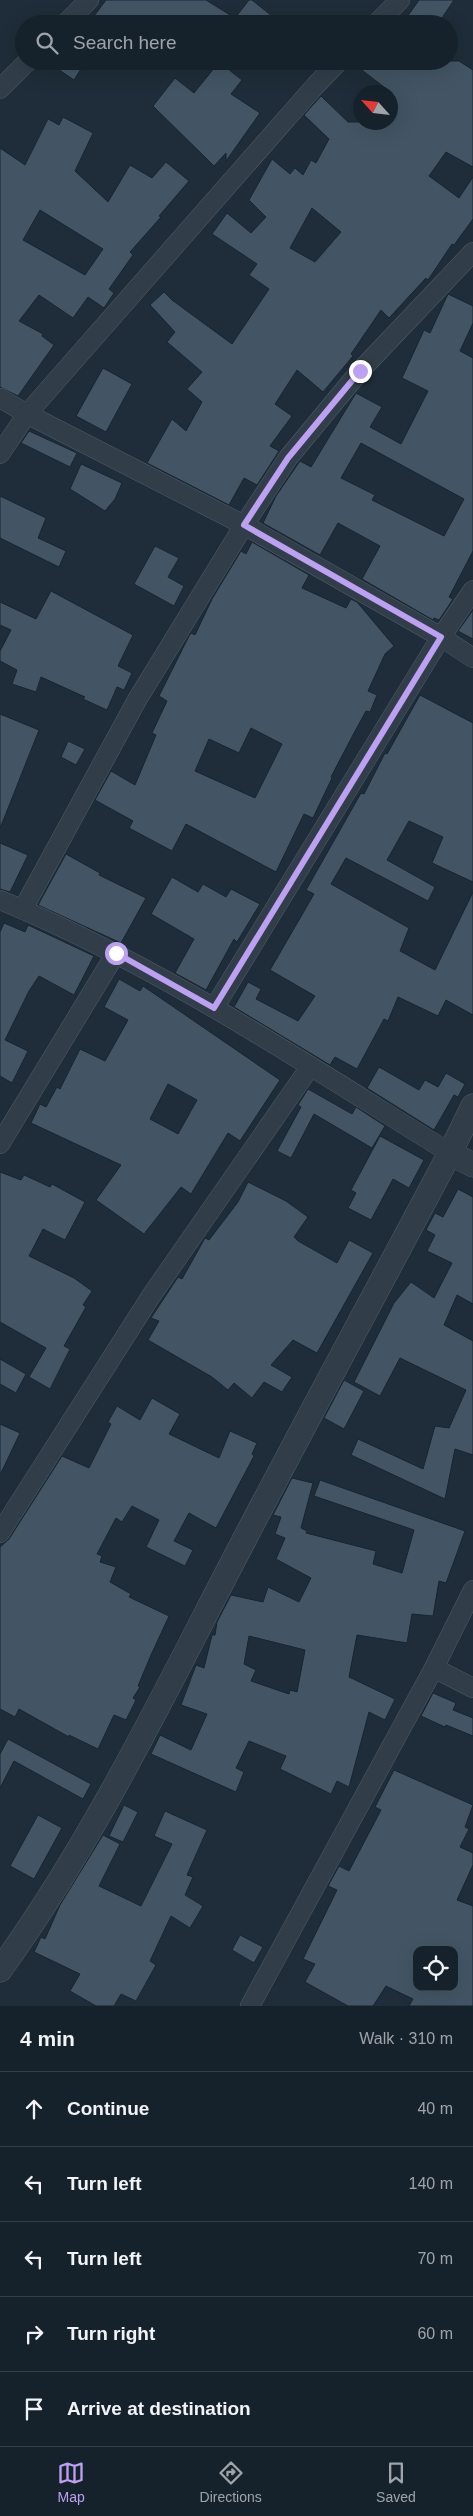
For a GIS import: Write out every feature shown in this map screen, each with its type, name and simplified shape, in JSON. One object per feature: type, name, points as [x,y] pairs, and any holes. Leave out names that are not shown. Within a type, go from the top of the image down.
[{"type":"street","points":[[74,15],[89,0]]},
{"type":"street","points":[[385,15],[400,0]]},
{"type":"street","points":[[0,89],[19,70]]},
{"type":"street","points":[[0,454],[27,414],[308,93],[330,70]]},
{"type":"street","points":[[22,909],[137,700],[244,525],[288,458],[360,371],[473,252]]},
{"type":"street","points":[[0,398],[27,414],[244,525],[441,637],[473,658]]},
{"type":"street","points":[[214,1008],[441,637],[473,590]]},
{"type":"street","points":[[0,900],[116,953],[214,1008],[450,1153],[473,1165]]},
{"type":"street","points":[[0,1144],[116,953]]},
{"type":"street","points":[[0,1533],[151,1296],[310,1067]]},
{"type":"street","points":[[0,1970],[61,1879],[114,1791],[473,1106]]},
{"type":"street","points":[[250,2006],[434,1668],[473,1590]]},
{"type":"street","points":[[434,1668],[473,1688]]},
{"type":"building","points":[[106,0],[206,0],[230,15],[95,15]]},
{"type":"building","points":[[249,0],[252,0],[271,15],[237,15]]},
{"type":"building","points":[[419,0],[454,0],[444,15],[408,15]]},
{"type":"building","points":[[459,61],[473,70],[473,167],[446,152],[429,176],[459,198],[473,177],[473,219],[454,245],[452,244],[428,280],[426,278],[389,318],[381,310],[351,354],[353,356],[323,392],[297,370],[275,404],[292,416],[270,446],[279,451],[257,485],[244,478],[229,505],[147,463],[172,419],[186,431],[202,402],[187,389],[202,372],[167,342],[175,332],[150,305],[164,292],[232,344],[269,289],[249,275],[257,264],[212,234],[227,213],[251,233],[266,217],[249,200],[272,159],[290,174],[295,168],[303,175],[311,160],[316,163],[329,139],[304,115],[321,96],[348,122],[353,122],[353,130],[398,130],[398,85],[381,85],[362,70],[458,70]],"holes":[[[312,208],[341,232],[315,262],[290,248]]]},
{"type":"building","points":[[59,70],[80,70],[74,80]]},
{"type":"building","points":[[213,70],[229,70],[242,80],[231,94],[260,113],[226,161],[226,153],[214,166],[153,106],[175,78],[194,93]]},
{"type":"building","points":[[63,117],[93,133],[75,171],[108,202],[130,165],[152,178],[166,162],[189,181],[130,252],[133,255],[109,289],[114,293],[104,308],[88,297],[73,318],[39,295],[19,321],[43,334],[42,336],[54,345],[18,396],[0,387],[0,148],[25,165],[48,119],[59,125]],"holes":[[[40,210],[103,249],[85,275],[23,240]]]},
{"type":"building","points":[[448,294],[473,306],[473,323],[460,351],[473,358],[473,551],[449,597],[453,599],[439,620],[434,618],[433,620],[362,579],[380,546],[338,523],[320,555],[263,523],[276,496],[300,461],[311,467],[356,393],[382,407],[370,427],[401,444],[428,391],[402,378],[424,330],[430,333]],"holes":[[[361,443],[464,499],[444,536],[372,500],[375,495],[341,478]]]},
{"type":"building","points":[[103,368],[132,384],[106,432],[76,416]]},
{"type":"building","points":[[29,431],[77,453],[70,467],[21,443]]},
{"type":"building","points":[[81,464],[122,483],[115,499],[105,511],[70,489]]},
{"type":"building","points":[[0,496],[46,518],[38,538],[66,551],[59,567],[0,538]]},
{"type":"building","points":[[252,542],[309,575],[302,588],[346,608],[351,599],[357,602],[394,646],[385,654],[368,691],[377,695],[370,712],[366,711],[354,733],[331,777],[313,818],[304,814],[276,872],[186,824],[172,851],[129,828],[133,821],[95,800],[111,771],[135,785],[156,735],[152,733],[167,701],[159,696],[188,638],[191,633],[195,635],[212,599],[241,551],[246,554]],"holes":[[[251,728],[282,744],[255,798],[195,771],[209,739],[239,753]]]},
{"type":"building","points":[[155,546],[179,558],[168,577],[184,586],[174,606],[134,584]]},
{"type":"building","points":[[51,591],[133,635],[118,666],[132,673],[124,690],[117,687],[107,710],[83,699],[85,697],[41,677],[36,692],[12,684],[17,670],[0,661],[0,651],[11,630],[0,625],[0,602],[36,619]]},
{"type":"building","points":[[473,610],[473,639],[458,631]]},
{"type":"building","points":[[420,695],[473,723],[473,882],[432,863],[443,837],[409,821],[387,860],[435,887],[428,901],[346,858],[331,884],[409,928],[400,951],[435,970],[473,892],[473,1015],[446,1000],[438,1016],[398,997],[388,1021],[384,1019],[357,1069],[335,1057],[330,1065],[234,1007],[248,982],[261,989],[256,999],[298,1021],[315,996],[270,970],[314,894],[306,890],[361,793],[364,794],[385,753],[387,754]]},
{"type":"building","points":[[0,714],[39,730],[1,826],[0,826]]},
{"type":"building","points":[[68,741],[85,749],[76,765],[61,757]]},
{"type":"building","points":[[0,843],[28,855],[10,892],[0,889]]},
{"type":"building","points":[[66,854],[100,873],[99,875],[146,898],[121,943],[38,905]]},
{"type":"building","points":[[172,877],[198,892],[203,884],[226,897],[231,889],[260,904],[237,942],[234,939],[206,990],[175,973],[194,939],[151,914]]},
{"type":"building","points":[[4,923],[25,932],[28,925],[94,956],[74,995],[39,976],[29,991],[5,1040],[28,1051],[12,1083],[0,1076],[0,932]]},
{"type":"building","points":[[119,979],[140,991],[143,986],[280,1080],[240,1141],[228,1133],[191,1194],[181,1187],[144,1234],[96,1200],[121,1165],[31,1123],[40,1104],[46,1107],[57,1087],[60,1089],[80,1049],[105,1061],[128,1020],[104,1007]],"holes":[[[168,1084],[197,1100],[178,1134],[150,1119]]]},
{"type":"building","points":[[379,1067],[419,1090],[425,1080],[438,1087],[446,1073],[465,1084],[458,1097],[454,1095],[434,1130],[367,1088]]},
{"type":"building","points":[[308,1089],[352,1114],[356,1107],[385,1126],[372,1148],[314,1114],[291,1158],[277,1151],[301,1107],[298,1105]]},
{"type":"building","points":[[380,1136],[424,1160],[409,1188],[393,1179],[371,1220],[348,1208],[356,1193],[351,1190]]},
{"type":"building","points":[[0,1172],[21,1180],[24,1175],[50,1187],[52,1184],[85,1202],[65,1240],[43,1229],[29,1256],[74,1278],[92,1291],[83,1305],[86,1307],[64,1346],[70,1349],[50,1389],[29,1377],[46,1348],[0,1322]]},
{"type":"building","points":[[248,1182],[286,1201],[308,1217],[294,1237],[298,1241],[337,1263],[349,1240],[373,1253],[317,1353],[293,1340],[271,1365],[292,1377],[282,1392],[264,1382],[252,1398],[234,1383],[228,1390],[212,1377],[148,1340],[159,1321],[151,1318],[178,1277],[182,1279],[205,1238],[209,1240],[238,1202]]},
{"type":"building","points":[[458,1189],[473,1197],[473,1304],[457,1295],[444,1325],[473,1341],[473,1455],[455,1449],[445,1499],[351,1455],[358,1439],[423,1469],[435,1426],[449,1428],[466,1390],[400,1358],[380,1396],[354,1382],[394,1303],[411,1282],[434,1298],[452,1263],[427,1251],[435,1235],[426,1230],[435,1213],[443,1217]]},
{"type":"building","points":[[0,1359],[26,1374],[16,1393],[0,1384]]},
{"type":"building","points":[[344,1380],[364,1391],[344,1429],[324,1418]]},
{"type":"building","points":[[152,1398],[180,1414],[169,1434],[219,1458],[230,1431],[257,1443],[252,1454],[254,1456],[216,1528],[189,1513],[174,1541],[193,1550],[185,1566],[146,1547],[159,1520],[132,1506],[122,1522],[116,1518],[97,1554],[102,1556],[100,1562],[116,1567],[110,1582],[131,1594],[129,1597],[169,1616],[138,1686],[140,1687],[133,1698],[136,1700],[126,1720],[114,1715],[98,1749],[69,1735],[69,1737],[19,1709],[15,1717],[0,1709],[0,1547],[9,1539],[62,1456],[89,1468],[111,1424],[108,1422],[117,1406],[140,1420]]},
{"type":"building","points":[[0,1424],[20,1433],[0,1475]]},
{"type":"building","points":[[292,1478],[313,1483],[301,1528],[307,1531],[306,1533],[376,1551],[373,1564],[402,1573],[414,1530],[314,1496],[320,1480],[465,1531],[446,1583],[439,1581],[433,1616],[412,1614],[407,1643],[357,1635],[349,1677],[395,1699],[385,1720],[369,1712],[349,1787],[337,1781],[331,1794],[280,1769],[286,1756],[249,1741],[236,1768],[244,1772],[236,1792],[151,1754],[160,1735],[191,1750],[207,1714],[181,1705],[196,1665],[204,1668],[212,1635],[215,1635],[217,1622],[231,1595],[263,1602],[268,1587],[299,1602],[311,1578],[276,1559],[285,1538],[275,1534],[281,1517],[273,1515]],"holes":[[[249,1636],[305,1650],[297,1692],[290,1690],[289,1694],[251,1681],[256,1670],[244,1664]]]},
{"type":"building","points":[[433,1693],[456,1703],[453,1710],[473,1718],[473,1736],[446,1725],[445,1727],[421,1716]]},
{"type":"building","points":[[8,1739],[91,1784],[83,1799],[14,1761],[0,1788],[0,1754]]},
{"type":"building","points":[[394,1770],[473,1805],[465,1827],[469,1829],[460,1847],[473,1853],[473,1865],[457,1900],[473,1906],[473,2006],[409,2006],[413,1999],[386,1986],[373,2006],[348,2006],[305,1982],[315,1964],[303,1959],[337,1890],[328,1886],[339,1866],[349,1871],[381,1810],[375,1807]]},
{"type":"building","points":[[124,1805],[138,1812],[123,1842],[109,1836]]},
{"type":"building","points":[[165,1811],[207,1830],[187,1875],[193,1877],[185,1895],[203,1906],[190,1928],[171,1916],[150,1961],[156,1965],[136,2001],[121,1994],[114,2006],[96,2006],[70,1991],[80,1974],[34,1952],[41,1937],[45,1939],[60,1905],[103,1835],[120,1844],[99,1886],[141,1906],[172,1844],[154,1836]]},
{"type":"building","points":[[38,1815],[62,1828],[34,1879],[10,1866]]},
{"type":"building","points":[[240,1935],[263,1947],[254,1963],[232,1950]]},
{"type":"route","points":[[116,953],[214,1008],[441,637],[244,525],[288,458],[360,371]]}]
